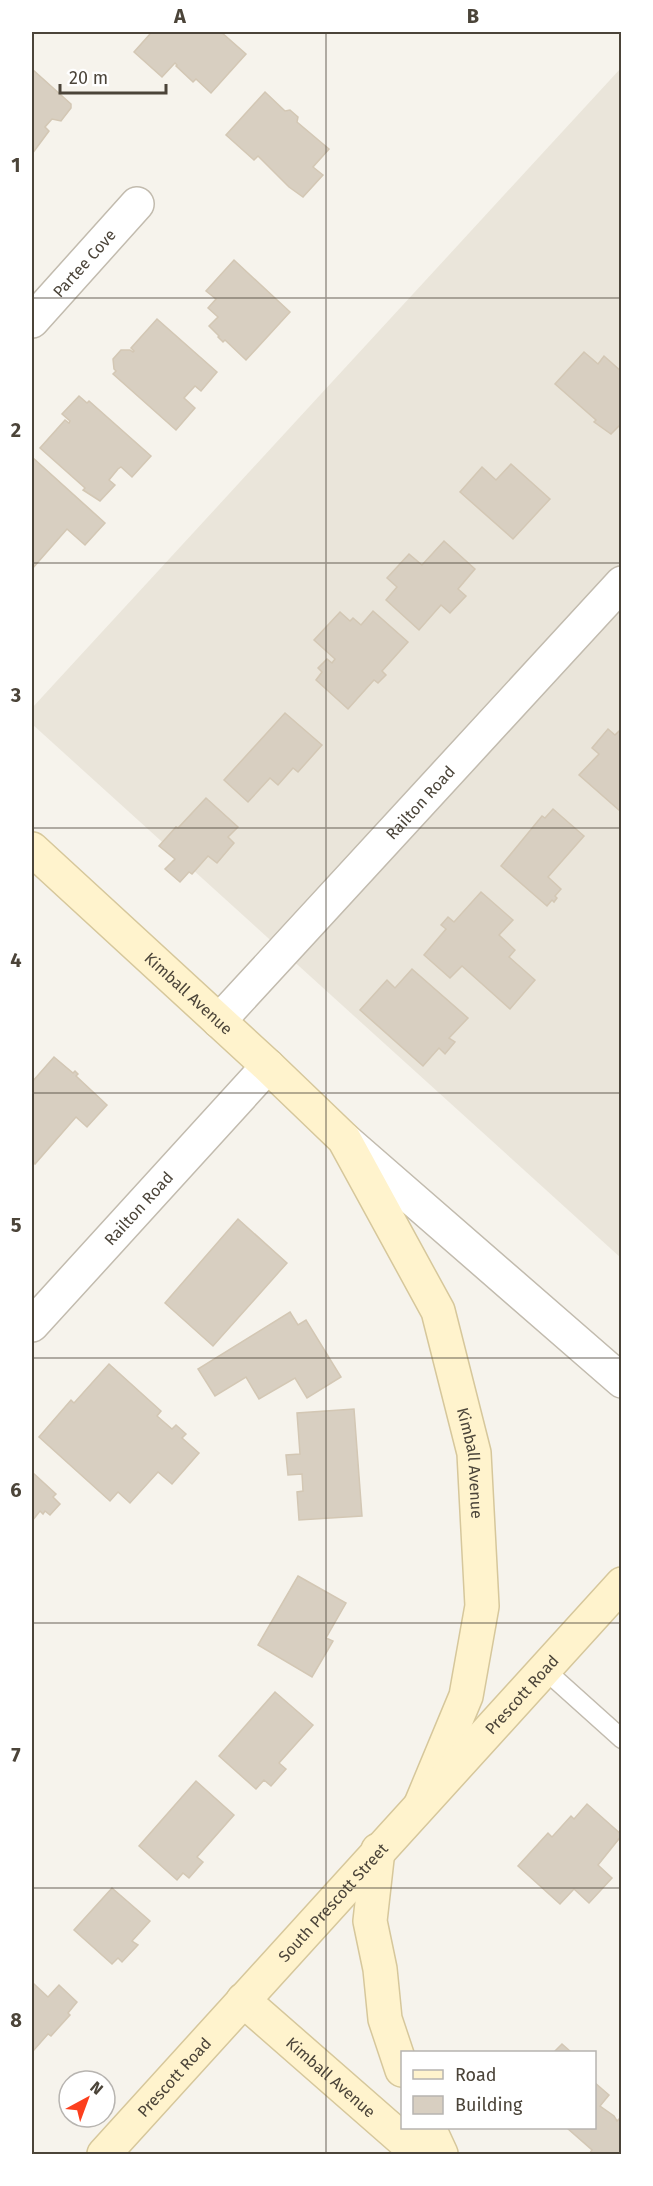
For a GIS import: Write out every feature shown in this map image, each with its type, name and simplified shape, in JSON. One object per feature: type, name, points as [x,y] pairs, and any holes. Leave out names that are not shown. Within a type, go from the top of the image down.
[{"type":"main road","name":"Kimball Avenue","points":[[32,849],[344,1139],[438,1311],[474,1453],[482,1606],[466,1696],[421,1804]]},
{"type":"main road","name":"Prescott Road","points":[[421,1804],[621,1584]]},
{"type":"main road","name":"South Prescott Street","points":[[243,2000],[421,1804]]},
{"type":"main road","points":[[378,1850],[370,1921],[380,1970],[385,2019],[401,2067]]},
{"type":"main road","name":"Kimball Avenue","points":[[243,2000],[419,2154]]},
{"type":"main road","name":"Prescott Road","points":[[104,2154],[243,2000]]},
{"type":"main road","points":[[430,2129],[441,2154]]},
{"type":"street","name":"Partee Cove","points":[[32,321],[137,204]]},
{"type":"street","name":"Railton Road","points":[[219,1021],[621,583]]},
{"type":"street","name":"Railton Road","points":[[32,1325],[268,1066]]},
{"type":"street","name":"Kimball Avenue","points":[[344,1139],[621,1381]]},
{"type":"lane","points":[[544,1669],[621,1739]]},
{"type":"shaded area","points":[[621,68],[621,1258],[32,724],[32,708]]},
{"type":"building","points":[[150,32],[221,32],[246,54],[211,93],[196,79],[193,82],[175,63],[162,77],[134,52]]},
{"type":"building","points":[[32,69],[71,104],[71,108],[61,121],[52,119],[45,127],[49,131],[32,154]]},
{"type":"building","points":[[265,92],[285,111],[290,110],[298,117],[297,122],[329,149],[313,167],[323,175],[303,197],[289,187],[258,156],[254,160],[226,135]]},
{"type":"building","points":[[234,260],[290,312],[246,360],[225,340],[223,342],[209,326],[218,317],[208,308],[216,299],[206,291]]},
{"type":"building","points":[[157,319],[217,372],[201,391],[195,386],[184,398],[195,408],[176,430],[113,374],[116,371],[113,359],[121,350],[133,352],[131,348]]},
{"type":"building","points":[[584,352],[598,364],[604,356],[622,372],[622,423],[611,434],[594,422],[596,420],[555,384]]},
{"type":"building","points":[[79,396],[87,403],[89,401],[151,456],[132,477],[121,467],[118,469],[109,480],[115,485],[100,501],[83,490],[85,488],[40,448],[65,420],[69,423],[70,421],[62,414]]},
{"type":"building","points":[[32,457],[105,523],[85,545],[67,529],[32,569]]},
{"type":"building","points":[[511,464],[550,499],[513,539],[460,492],[482,467],[496,480]]},
{"type":"building","points":[[444,541],[475,569],[458,589],[466,596],[450,613],[441,605],[419,630],[386,600],[397,587],[387,578],[409,554],[422,565]]},
{"type":"building","points":[[373,611],[408,642],[382,671],[386,675],[378,683],[374,680],[348,709],[316,680],[322,672],[318,668],[327,659],[332,663],[335,659],[314,640],[340,612],[350,621],[353,618],[361,625]]},
{"type":"building","points":[[285,713],[322,745],[298,772],[293,768],[278,785],[270,778],[248,802],[224,780]]},
{"type":"building","points":[[622,728],[622,809],[620,811],[579,775],[599,754],[592,748],[608,729],[615,735]]},
{"type":"building","points":[[206,798],[238,827],[228,837],[234,843],[217,863],[208,856],[192,874],[189,872],[180,882],[165,869],[175,859],[159,846]]},
{"type":"building","points":[[553,809],[584,836],[548,877],[561,889],[555,896],[557,898],[554,902],[552,900],[547,906],[501,866],[542,816],[545,818]]},
{"type":"building","points":[[481,892],[513,920],[499,935],[515,950],[509,957],[535,980],[510,1009],[462,966],[450,978],[424,955],[446,929],[441,925],[448,917],[454,922]]},
{"type":"building","points":[[412,969],[468,1018],[449,1038],[455,1042],[445,1054],[439,1048],[423,1066],[360,1010],[387,980],[395,988]]},
{"type":"building","points":[[54,1057],[73,1073],[75,1071],[78,1074],[76,1076],[107,1105],[87,1127],[76,1117],[35,1164],[32,1160],[32,1082]]},
{"type":"building","points":[[238,1219],[287,1263],[213,1346],[165,1303]]},
{"type":"building","points":[[290,1312],[298,1325],[306,1320],[341,1377],[307,1398],[295,1378],[259,1399],[246,1377],[215,1396],[198,1369]]},
{"type":"building","points":[[109,1364],[161,1411],[157,1416],[172,1429],[176,1425],[186,1434],[182,1438],[199,1453],[172,1484],[158,1472],[130,1503],[118,1492],[110,1501],[39,1437],[71,1400],[74,1403]]},
{"type":"building","points":[[354,1409],[362,1516],[299,1520],[297,1492],[303,1491],[302,1474],[288,1475],[286,1455],[300,1454],[297,1413]]},
{"type":"building","points":[[32,1472],[56,1494],[53,1497],[60,1504],[50,1515],[45,1511],[43,1514],[40,1511],[32,1521]]},
{"type":"building","points":[[298,1576],[346,1603],[326,1638],[333,1641],[312,1677],[258,1645]]},
{"type":"building","points":[[275,1692],[313,1725],[279,1763],[286,1769],[271,1786],[264,1780],[256,1789],[219,1756]]},
{"type":"building","points":[[196,1781],[234,1815],[197,1857],[203,1862],[189,1878],[183,1873],[177,1880],[139,1846]]},
{"type":"building","points":[[587,1804],[622,1835],[598,1865],[612,1878],[589,1903],[574,1889],[560,1904],[518,1866],[548,1833],[552,1837],[571,1816],[574,1819]]},
{"type":"building","points":[[112,1888],[150,1921],[132,1941],[138,1945],[122,1962],[118,1958],[112,1964],[74,1930]]},
{"type":"building","points":[[34,1984],[48,1997],[59,1985],[77,2002],[68,2013],[70,2015],[51,2036],[48,2034],[34,2050],[32,2048],[32,1987]]},
{"type":"building","points":[[562,2044],[570,2051],[555,2051]]},
{"type":"building","points":[[596,2084],[609,2095],[600,2106],[617,2121],[622,2116],[622,2154],[591,2154],[592,2150],[568,2129],[596,2129]]}]
